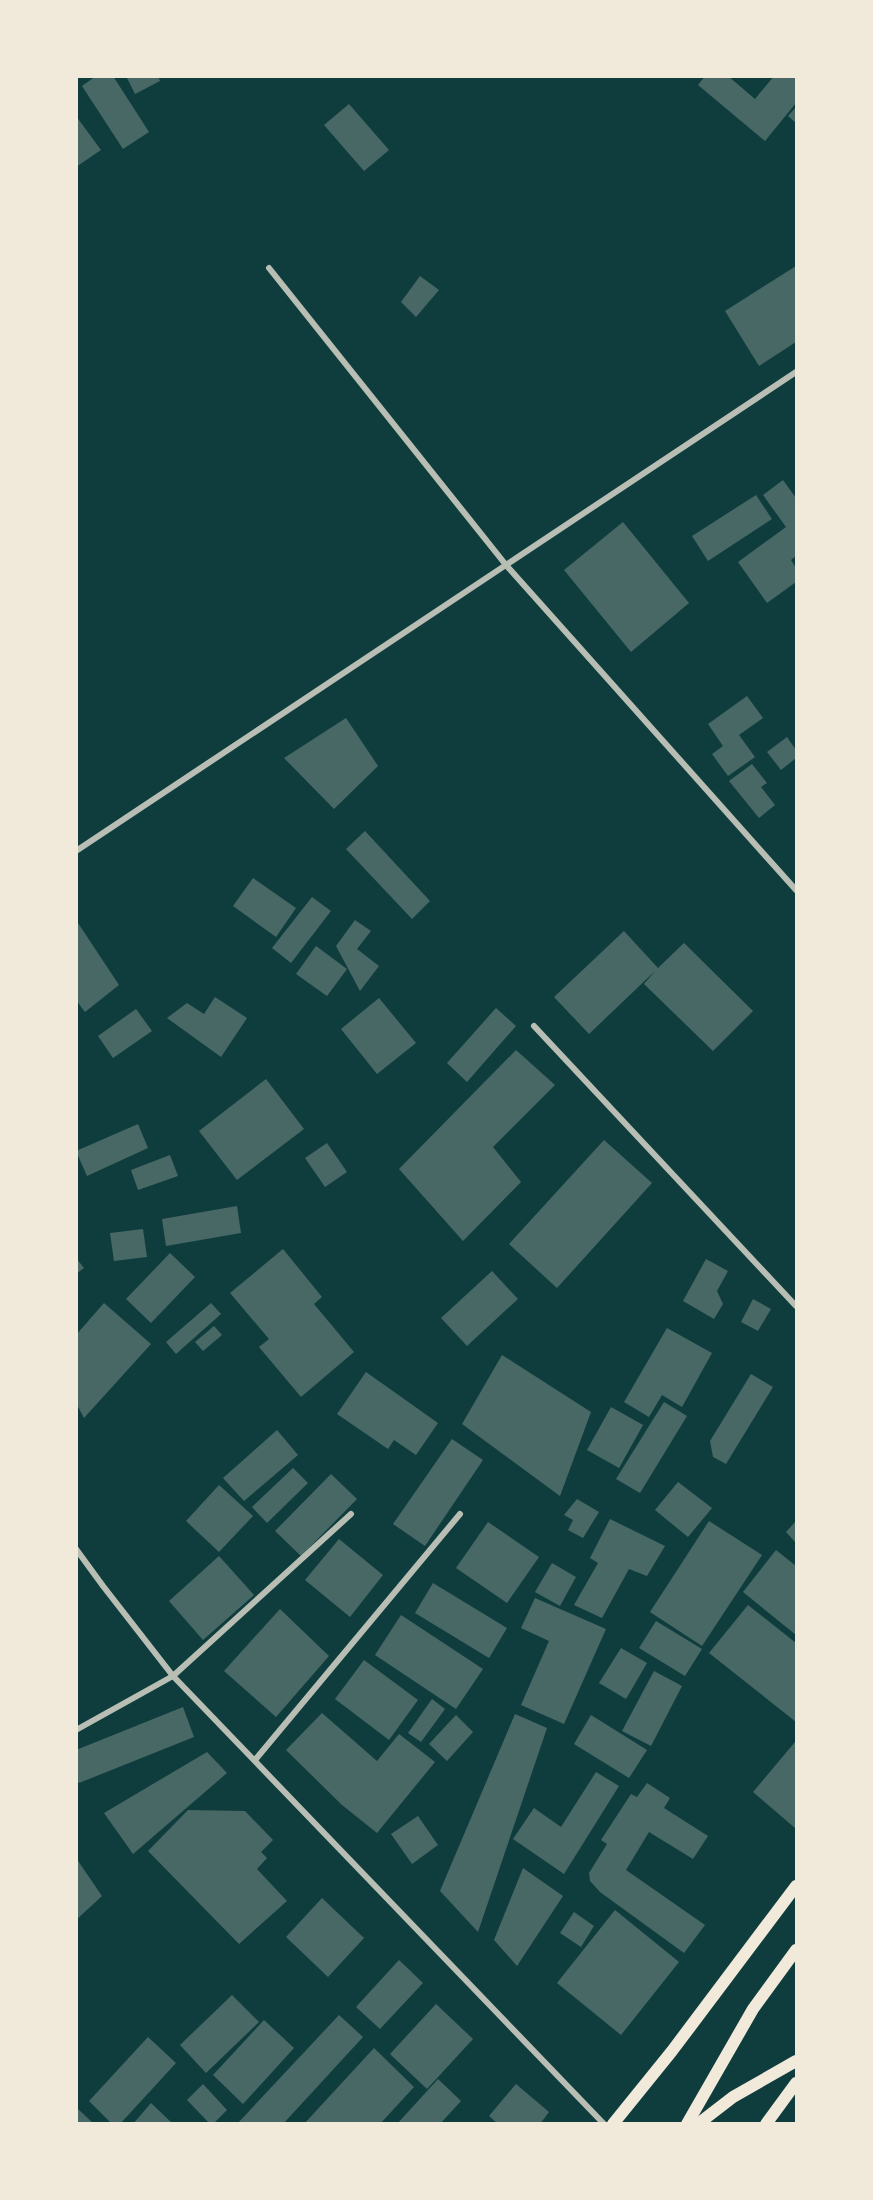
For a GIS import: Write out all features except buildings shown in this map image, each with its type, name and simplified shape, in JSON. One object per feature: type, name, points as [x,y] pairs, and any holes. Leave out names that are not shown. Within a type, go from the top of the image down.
[{"type":"main road","points":[[613,2124],[672,2052],[796,1886]]},
{"type":"main road","points":[[687,2124],[753,2009],[796,1950]]},
{"type":"main road","points":[[698,2124],[733,2097],[796,2061]]},
{"type":"main road","points":[[766,2124],[796,2083]]},
{"type":"street","points":[[269,268],[506,565],[796,890]]},
{"type":"street","points":[[76,851],[796,372]]},
{"type":"street","points":[[534,1026],[796,1306]]},
{"type":"street","points":[[76,1730],[173,1676],[351,1514]]},
{"type":"street","points":[[255,1760],[460,1514]]},
{"type":"street","points":[[76,1549],[173,1676],[604,2124]]}]
